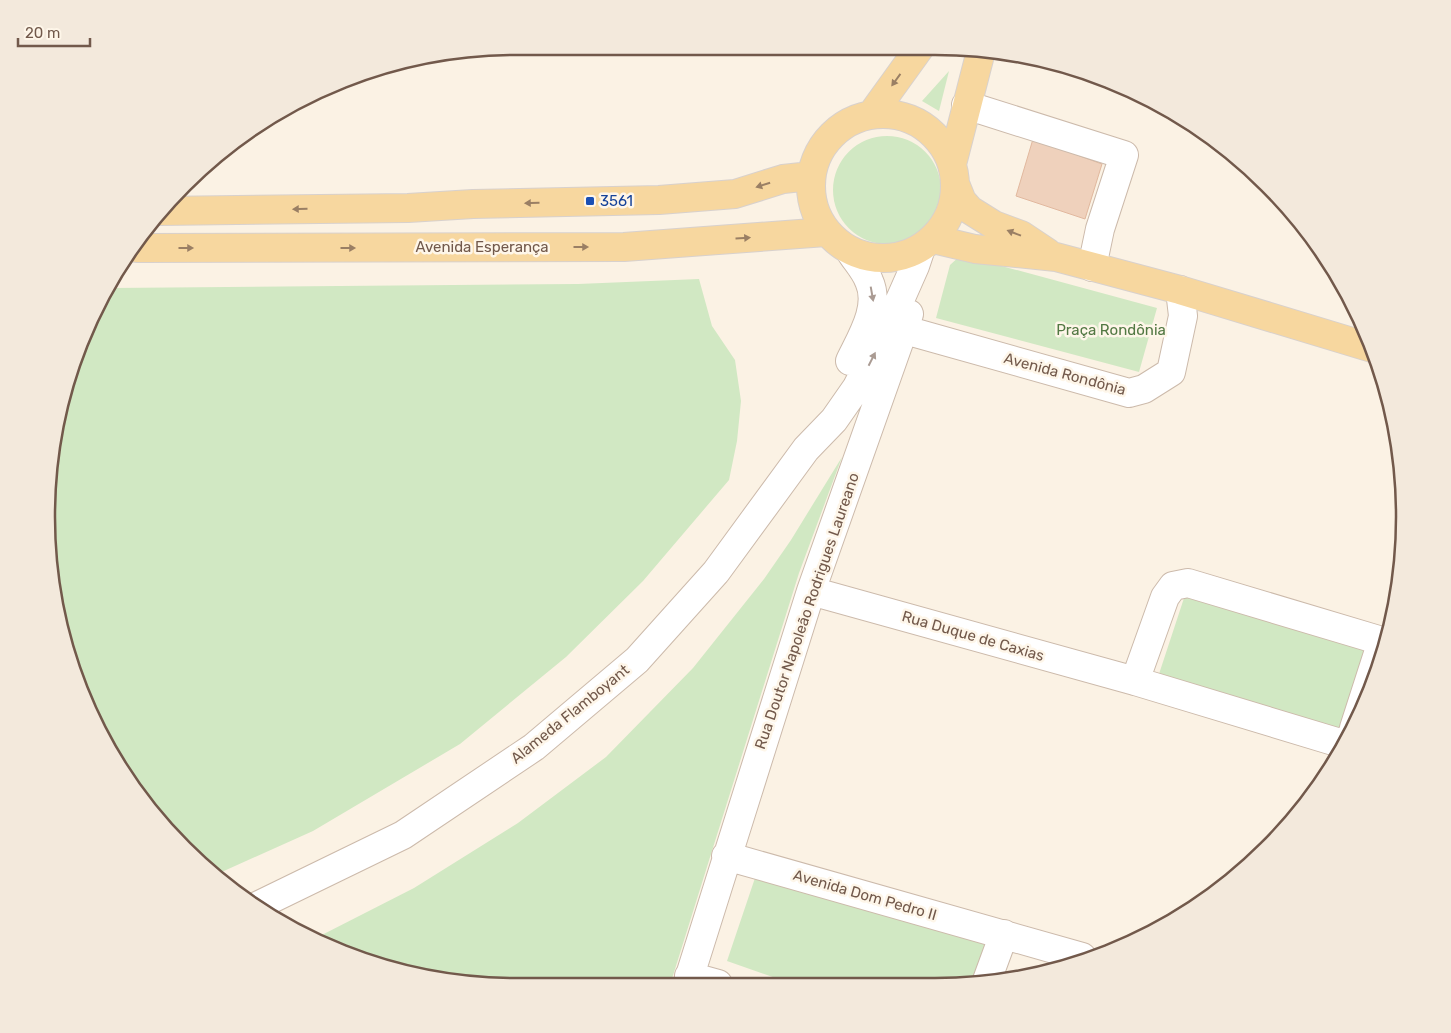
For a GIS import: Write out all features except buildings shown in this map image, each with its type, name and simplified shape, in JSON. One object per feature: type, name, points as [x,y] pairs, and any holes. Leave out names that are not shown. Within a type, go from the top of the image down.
[{"type":"main road","points":[[872,114],[915,55]]},
{"type":"main road","points":[[980,58],[966,105],[954,175],[953,205],[945,224],[927,243],[898,257],[874,258],[850,251],[826,232],[813,206],[811,176],[822,147],[843,125],[872,114],[906,116],[935,134],[954,175],[962,201],[970,210],[994,225],[1021,235],[1056,258]]},
{"type":"main road","points":[[171,211],[408,208],[473,204],[659,200],[735,194],[782,179],[811,176]]},
{"type":"main road","name":"Avenida Esperança","points":[[142,248],[624,247],[826,232]]},
{"type":"main road","points":[[927,243],[1056,258],[1180,290],[1363,345]]},
{"type":"street","points":[[966,105],[1124,155],[1100,229],[1092,267]]},
{"type":"street","name":"Rua Doutor Napoleão Rodrigues Laureano","points":[[689,978],[726,856],[812,590],[904,330],[927,243]]},
{"type":"street","name":"Alameda Flamboyant","points":[[264,903],[403,835],[534,747],[637,660],[716,572],[813,440],[834,420],[857,387],[927,243]]},
{"type":"street","name":"Alameda Flamboyant","points":[[813,440],[865,330],[874,302],[870,282],[850,251]]},
{"type":"street","name":"Avenida Rondônia","points":[[904,330],[1129,393],[1144,388],[1170,372],[1183,316],[1180,290]]},
{"type":"street","points":[[1135,681],[1165,597],[1173,586],[1188,583],[1379,640]]},
{"type":"street","name":"Rua Duque de Caxias","points":[[812,590],[1135,681],[1337,741]]},
{"type":"street","name":"Avenida Dom Pedro II","points":[[726,856],[1077,956]]},
{"type":"street","points":[[989,975],[1004,934]]},
{"type":"green space","points":[[949,71],[939,111],[922,101]]},
{"type":"green space","points":[[887,136],[908,140],[925,152],[937,169],[941,190],[937,211],[925,228],[908,240],[887,244],[866,240],[849,228],[837,211],[833,190],[837,169],[849,152],[866,140]]},
{"type":"green space","name":"Praça Rondônia","points":[[961,255],[1157,308],[1139,372],[936,318],[950,265]]},
{"type":"green space","points":[[699,279],[712,326],[735,360],[741,401],[737,441],[729,480],[643,581],[566,657],[460,744],[313,831],[222,872],[190,843],[170,821],[150,797],[117,747],[90,693],[79,665],[64,607],[56,547],[55,516],[59,456],[64,426],[79,368],[90,340],[116,288],[578,284]]},
{"type":"green space","points":[[842,457],[799,573],[672,978],[516,978],[456,974],[426,969],[368,954],[322,935],[414,888],[518,823],[606,757],[693,668],[764,579],[791,540]]},
{"type":"green space","points":[[1186,592],[1375,654],[1361,693],[1341,734],[1159,674]]},
{"type":"green space","points":[[755,878],[992,939],[980,976],[965,977],[776,978],[727,961]]},
{"type":"place","name":"3561","points":[[590,201]]}]
